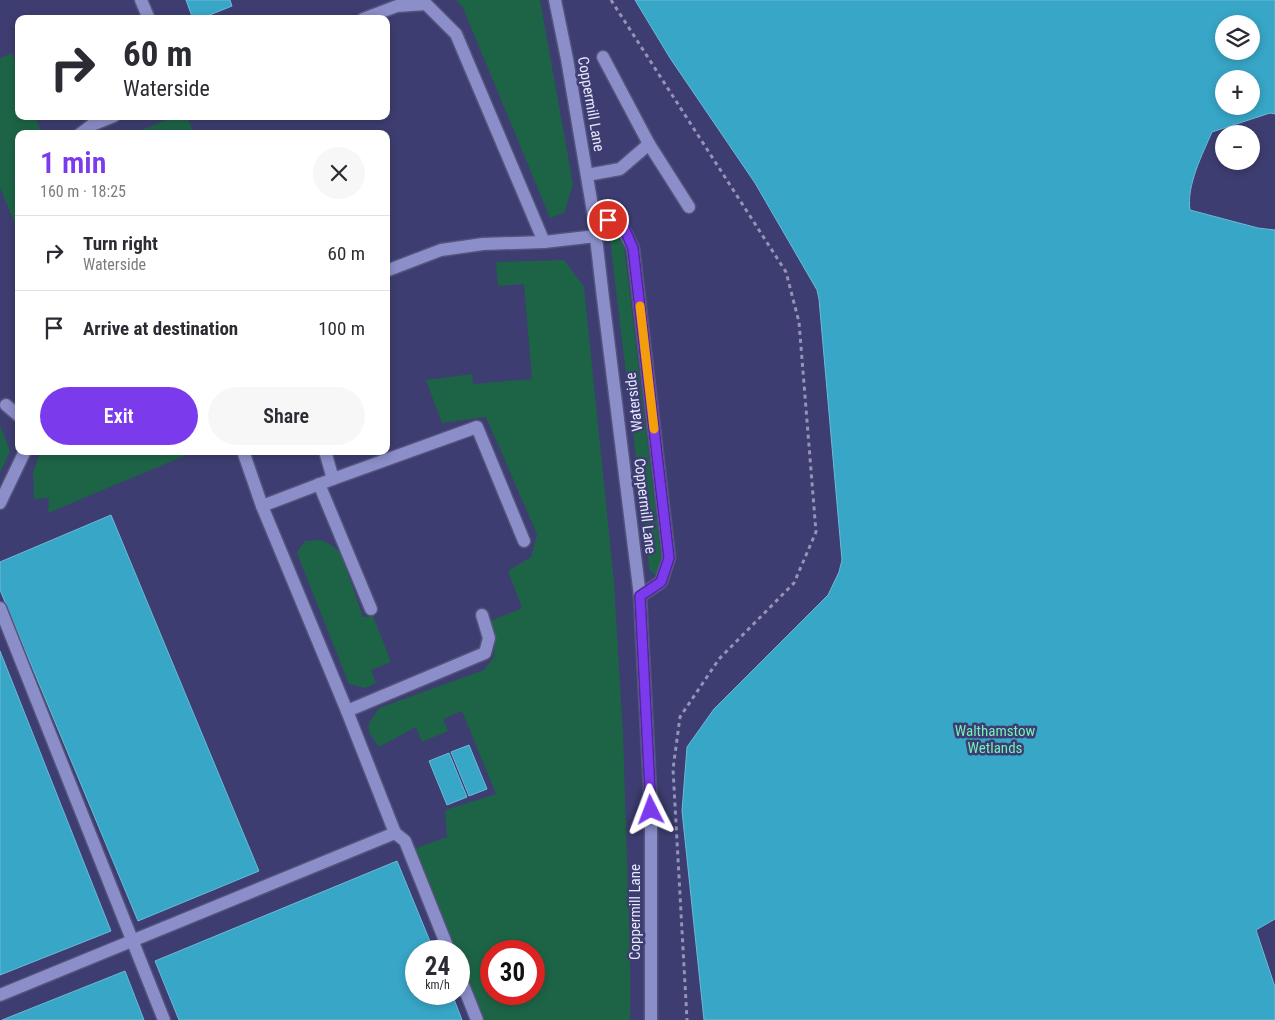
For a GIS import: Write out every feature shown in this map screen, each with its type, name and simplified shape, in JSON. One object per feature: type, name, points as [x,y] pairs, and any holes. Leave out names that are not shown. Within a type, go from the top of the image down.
[{"type":"street","points":[[141,0],[147,15]]},
{"type":"street","name":"Coppermill Lane","points":[[555,0],[593,212],[640,596],[651,810],[651,1020]]},
{"type":"street","points":[[373,15],[397,6],[426,4],[456,34],[544,242]]},
{"type":"street","points":[[603,57],[649,144],[689,207]]},
{"type":"street","points":[[85,130],[104,120]]},
{"type":"street","points":[[586,175],[620,169],[649,144]]},
{"type":"street","name":"Waterside","points":[[593,212],[624,228],[633,248],[669,558],[661,582],[640,596]]},
{"type":"street","points":[[390,269],[441,250],[483,244],[544,242],[596,236]]},
{"type":"street","points":[[6,405],[15,413]]},
{"type":"street","points":[[262,506],[477,427],[524,541]]},
{"type":"street","points":[[0,503],[23,455]]},
{"type":"street","points":[[244,455],[262,506],[347,711],[395,833],[404,841],[444,940]]},
{"type":"street","points":[[326,455],[333,479]]},
{"type":"street","points":[[319,484],[371,609]]},
{"type":"street","points":[[0,608],[164,1020]]},
{"type":"street","points":[[347,711],[486,653],[489,638],[482,616]]},
{"type":"street","points":[[0,995],[395,833]]},
{"type":"street","points":[[470,1002],[477,1020]]},
{"type":"path","points":[[611,0],[786,272],[799,322],[816,532],[794,583],[719,659],[680,717],[673,769],[687,1020]]},
{"type":"green space","points":[[456,0],[540,0],[573,184],[564,213],[550,218],[463,8]]},
{"type":"green space","points":[[12,53],[15,61],[15,120],[37,120],[40,130],[15,130],[15,224],[0,188],[0,58]]},
{"type":"green space","points":[[167,120],[188,120],[192,130],[142,130]]},
{"type":"green space","points":[[619,231],[623,237],[662,565],[658,574],[652,573],[649,566],[610,239],[611,234]]},
{"type":"green space","points":[[564,260],[584,287],[614,582],[623,735],[630,951],[630,1020],[482,1020],[470,990],[470,940],[450,940],[413,849],[447,837],[445,810],[496,794],[462,711],[443,719],[448,731],[422,742],[416,727],[379,747],[369,732],[369,723],[379,708],[484,670],[494,657],[495,641],[488,622],[522,608],[508,571],[531,557],[537,534],[486,417],[442,423],[426,380],[472,374],[473,384],[532,379],[524,284],[498,286],[496,262]]},
{"type":"green space","points":[[0,425],[10,451],[0,473]]},
{"type":"green space","points":[[39,455],[186,455],[48,513],[49,498],[34,499],[33,472]]},
{"type":"green space","points":[[321,540],[335,547],[341,554],[363,617],[373,616],[391,662],[371,670],[376,683],[365,688],[349,684],[297,553],[305,541]]},
{"type":"water","points":[[186,0],[230,0],[232,6],[210,15],[192,15]]},
{"type":"water","name":"Walthamstow Wetlands","points":[[635,0],[1275,0],[1275,114],[1270,113],[1233,125],[1215,125],[1215,131],[1212,132],[1196,170],[1189,201],[1190,210],[1258,228],[1275,230],[1275,919],[1256,930],[1275,987],[1275,1020],[704,1020],[682,811],[687,747],[714,709],[828,595],[839,572],[842,560],[817,290],[755,183],[670,58]]},
{"type":"water","points":[[111,515],[259,871],[138,921],[0,590],[0,562]]},
{"type":"water","points":[[0,651],[111,931],[0,975]]},
{"type":"water","points":[[469,745],[487,789],[469,796],[451,752]]},
{"type":"water","points":[[449,753],[467,797],[447,805],[429,761]]},
{"type":"water","points":[[397,861],[429,940],[405,940],[405,1005],[456,1005],[462,1020],[179,1020],[155,961]]},
{"type":"water","points":[[125,971],[144,1020],[2,1020]]},
{"type":"slow traffic","points":[[640,306],[654,429]]},
{"type":"route","points":[[608,220],[624,228],[633,248],[669,558],[661,582],[640,596],[651,810]]}]
